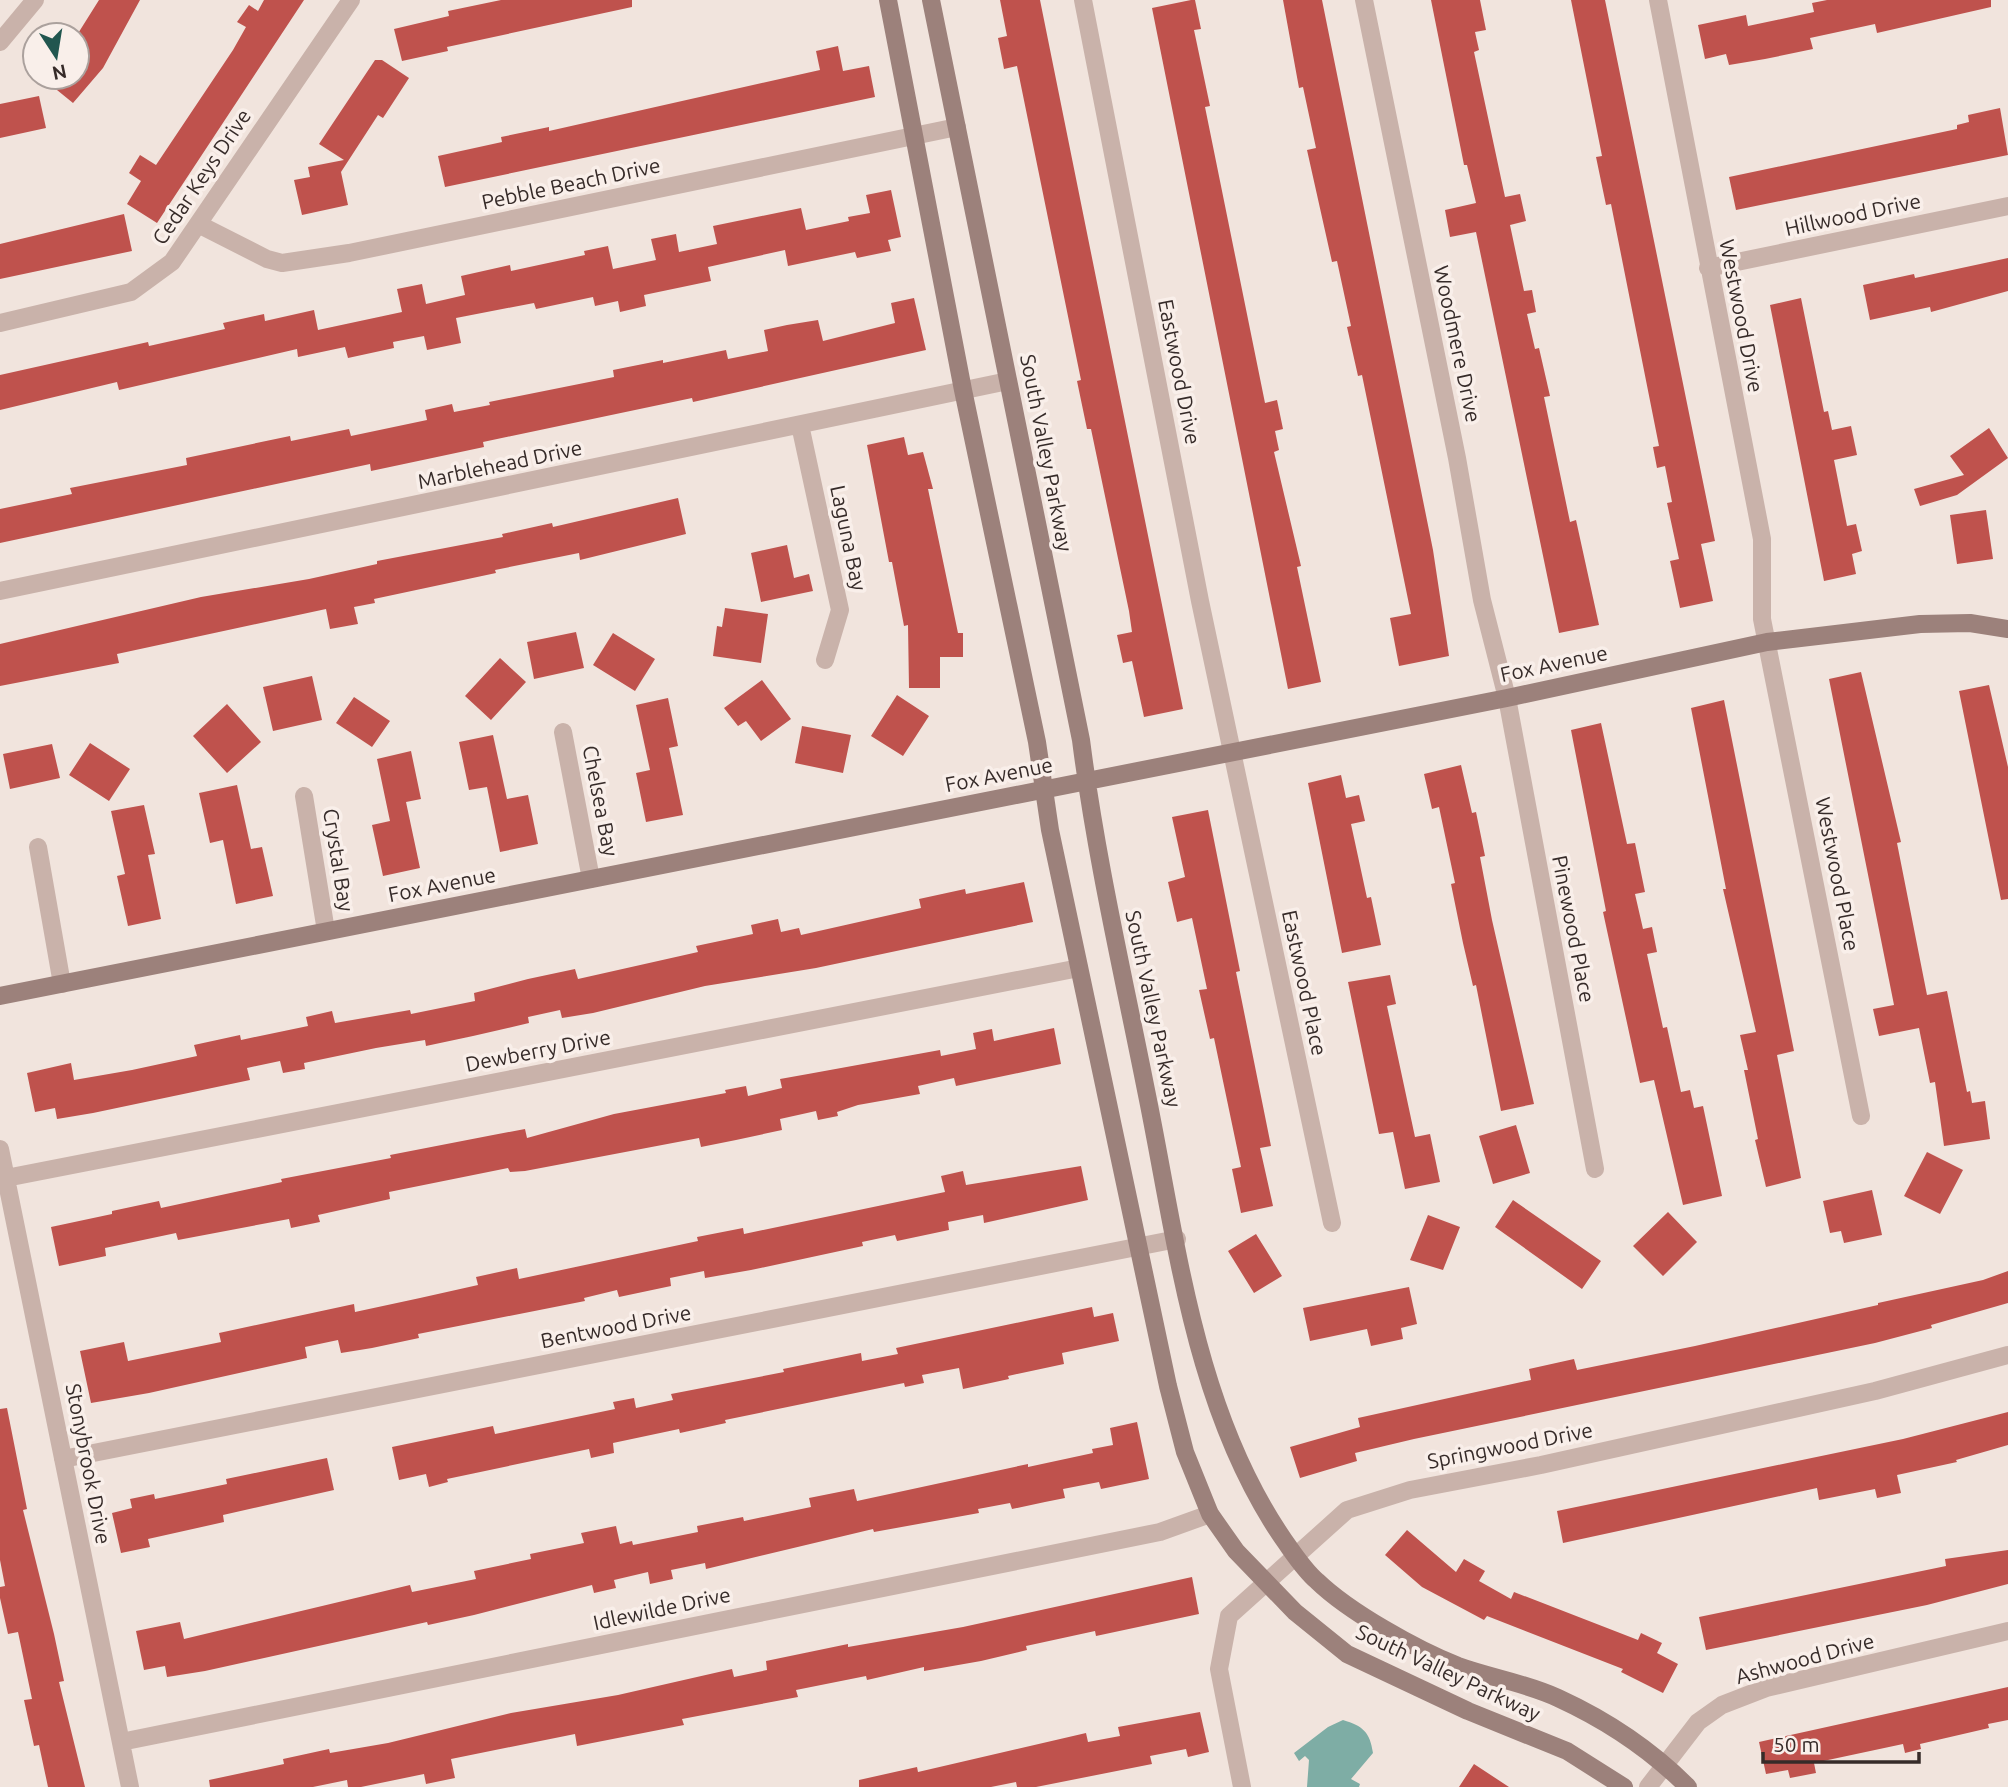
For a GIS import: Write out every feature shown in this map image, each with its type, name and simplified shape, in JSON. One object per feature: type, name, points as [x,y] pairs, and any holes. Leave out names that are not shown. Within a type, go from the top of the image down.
[{"type":"main road","name":"South Valley Parkway","points":[[888,0],[1079,968],[1185,1452],[1210,1514],[1236,1551],[1294,1612],[1347,1654],[1468,1711],[1567,1751],[1624,1787]]},
{"type":"main road","name":"South Valley Parkway","points":[[931,0],[1081,740],[1093,834],[1188,1297],[1213,1390],[1234,1449],[1264,1509],[1317,1582],[1399,1636],[1459,1666],[1558,1698],[1625,1736],[1665,1765],[1688,1787]]},
{"type":"main road","name":"Fox Avenue","points":[[0,996],[1507,698],[1767,642],[1920,624],[1970,624],[2008,629]]},
{"type":"street","points":[[0,42],[35,0]]},
{"type":"street","name":"Cedar Keys Drive","points":[[0,323],[131,292],[172,262],[200,225],[213,201],[351,0]]},
{"type":"street","name":"Eastwood Drive","points":[[1083,0],[1232,752]]},
{"type":"street","name":"Woodmere Drive","points":[[1364,0],[1455,444],[1482,600],[1507,698]]},
{"type":"street","name":"Westwood Drive","points":[[1658,0],[1762,539],[1761,599],[1767,642]]},
{"type":"street","name":"Pebble Beach Drive","points":[[200,225],[267,260],[282,263],[348,253],[957,127]]},
{"type":"street","name":"Hillwood Drive","points":[[1708,268],[2008,206]]},
{"type":"street","name":"Marblehead Drive","points":[[0,591],[1008,381]]},
{"type":"street","name":"Laguna Bay","points":[[800,425],[840,610],[824,660]]},
{"type":"street","name":"Westwood Place","points":[[1767,642],[1861,1116]]},
{"type":"street","name":"Pinewood Place","points":[[1507,698],[1595,1169]]},
{"type":"street","name":"Chelsea Bay","points":[[563,732],[591,879]]},
{"type":"street","name":"Eastwood Place","points":[[1232,752],[1332,1223]]},
{"type":"street","name":"Crystal Bay","points":[[304,796],[327,931]]},
{"type":"street","points":[[38,848],[62,984]]},
{"type":"street","name":"Dewberry Drive","points":[[6,1178],[1079,968]]},
{"type":"street","name":"Stonybrook Drive","points":[[0,1149],[130,1787]]},
{"type":"street","name":"Bentwood Drive","points":[[64,1459],[1177,1240]]},
{"type":"street","name":"Springwood Drive","points":[[1241,1787],[1220,1663],[1229,1616],[1347,1510],[1409,1490],[1541,1465],[1875,1391],[2008,1355]]},
{"type":"street","name":"Idlewilde Drive","points":[[121,1742],[1160,1532],[1210,1514]]},
{"type":"street","name":"Ashwood Drive","points":[[1648,1787],[1698,1722],[1722,1705],[1766,1688],[2008,1631]]},
{"type":"water","points":[[1343,1720],[1364,1731],[1372,1746],[1373,1753],[1351,1779],[1360,1784],[1359,1787],[1307,1787],[1309,1760],[1305,1756],[1299,1761],[1294,1753],[1328,1727]]},
{"type":"building","points":[[99,0],[140,0],[103,68],[91,82],[91,21],[86,21]]},
{"type":"building","points":[[264,0],[304,0],[157,223],[127,204],[141,181],[129,173],[140,155],[156,165],[233,50],[246,27],[237,22],[249,5],[258,11]]},
{"type":"building","points":[[501,0],[632,0],[632,7],[447,47],[448,51],[402,61],[394,29],[449,16],[448,11]]},
{"type":"building","points":[[1000,0],[1040,0],[1183,709],[1144,717],[1132,661],[1123,663],[1117,635],[1132,632],[1129,611],[1091,429],[1087,429],[1077,381],[1081,380],[1017,66],[1004,69],[998,38],[1007,36]]},
{"type":"building","points":[[1195,0],[1201,29],[1194,30],[1210,106],[1205,107],[1265,403],[1277,400],[1283,429],[1275,431],[1279,450],[1274,452],[1301,566],[1297,567],[1321,682],[1288,689],[1152,8]]},
{"type":"building","points":[[1283,0],[1322,0],[1433,550],[1449,656],[1399,666],[1390,618],[1411,614],[1362,375],[1358,376],[1347,327],[1351,326],[1337,261],[1332,262],[1307,150],[1316,148],[1303,87],[1299,88]]},
{"type":"building","points":[[1431,0],[1480,0],[1486,30],[1475,32],[1479,50],[1474,52],[1505,197],[1520,194],[1526,221],[1510,225],[1524,291],[1532,290],[1536,312],[1527,314],[1535,349],[1539,348],[1550,396],[1544,397],[1570,522],[1576,520],[1599,625],[1559,633],[1476,232],[1450,237],[1445,210],[1476,203],[1467,165],[1464,165]]},
{"type":"building","points":[[1571,0],[1605,0],[1715,541],[1701,544],[1713,601],[1680,608],[1670,561],[1679,559],[1667,503],[1672,502],[1665,466],[1657,468],[1653,447],[1659,446],[1611,204],[1606,205],[1596,157],[1602,156]]},
{"type":"building","points":[[1827,0],[1991,0],[1991,7],[1877,33],[1875,24],[1810,38],[1813,49],[1765,59],[1729,65],[1726,54],[1705,59],[1698,25],[1746,15],[1748,26],[1814,12],[1812,3]]},
{"type":"building","points":[[838,46],[843,71],[869,66],[875,97],[445,187],[438,156],[502,142],[501,137],[549,127],[549,131],[820,70],[816,51]]},
{"type":"building","points":[[375,60],[382,60],[409,78],[383,118],[378,115],[341,172],[348,205],[302,215],[294,180],[310,177],[308,167],[344,160],[319,144]]},
{"type":"building","points":[[58,91],[83,91],[73,103]]},
{"type":"building","points":[[39,96],[46,128],[0,138],[0,104]]},
{"type":"building","points":[[2000,108],[2008,155],[1736,210],[1729,177],[1957,129],[1957,125],[1969,122],[1968,115]]},
{"type":"building","points":[[891,190],[901,237],[888,240],[891,251],[857,258],[855,252],[788,266],[785,250],[708,267],[711,281],[644,295],[646,306],[620,312],[618,301],[595,306],[593,297],[536,309],[534,303],[456,318],[461,343],[427,350],[424,336],[393,342],[394,348],[348,358],[345,347],[298,357],[297,349],[119,390],[117,382],[0,410],[0,375],[148,342],[149,346],[225,329],[223,323],[264,314],[265,321],[314,310],[318,330],[402,312],[397,289],[422,284],[426,304],[465,295],[461,276],[510,265],[511,271],[585,255],[584,251],[608,246],[613,269],[656,260],[651,239],[676,234],[679,252],[717,244],[713,226],[801,208],[806,230],[849,221],[848,217],[870,213],[866,195]]},
{"type":"building","points":[[124,214],[132,251],[0,279],[0,244]]},
{"type":"building","points":[[2008,258],[2008,291],[1931,312],[1930,307],[1870,320],[1863,285],[1914,274],[1915,278]]},
{"type":"building","points":[[914,298],[926,350],[693,402],[692,398],[483,442],[484,447],[371,471],[370,464],[0,543],[0,509],[72,494],[70,488],[187,465],[186,458],[290,436],[291,441],[349,429],[351,436],[427,420],[425,410],[452,404],[454,412],[490,405],[489,402],[614,377],[613,370],[663,360],[663,363],[726,350],[728,359],[768,351],[764,330],[787,325],[818,320],[823,341],[895,323],[891,303]]},
{"type":"building","points":[[1801,298],[1824,412],[1828,411],[1832,430],[1851,426],[1857,455],[1834,460],[1847,526],[1856,524],[1862,551],[1852,554],[1856,574],[1824,581],[1770,305]]},
{"type":"building","points":[[1989,428],[2008,458],[1957,495],[1920,506],[1914,489],[1964,475],[1950,456]]},
{"type":"building","points":[[904,437],[908,455],[923,452],[933,489],[928,489],[958,633],[963,633],[963,657],[940,657],[940,688],[909,688],[908,625],[904,626],[892,562],[889,562],[867,445]]},
{"type":"building","points":[[678,498],[686,534],[580,560],[579,553],[374,599],[375,603],[354,607],[358,624],[330,629],[326,609],[117,654],[119,663],[0,686],[0,644],[201,597],[309,579],[377,564],[377,561],[503,537],[502,534],[552,523],[553,527]]},
{"type":"building","points":[[1986,510],[1993,559],[1957,564],[1950,515]]},
{"type":"building","points":[[787,545],[794,578],[809,574],[813,591],[761,602],[751,553]]},
{"type":"building","points":[[725,608],[768,614],[761,663],[713,656],[717,626],[722,627]]},
{"type":"building","points":[[576,632],[584,668],[534,679],[527,642]]},
{"type":"building","points":[[613,633],[655,659],[635,691],[593,665]]},
{"type":"building","points":[[500,658],[526,682],[491,720],[465,696]]},
{"type":"building","points":[[1861,672],[1901,842],[1897,843],[1927,995],[1947,991],[1967,1092],[1970,1091],[1972,1103],[1985,1101],[1990,1139],[1944,1146],[1935,1082],[1930,1083],[1919,1028],[1879,1036],[1873,1009],[1894,1005],[1829,679]]},
{"type":"building","points":[[312,676],[322,720],[273,731],[263,687]]},
{"type":"building","points":[[762,680],[791,719],[761,741],[746,721],[738,726],[724,708]]},
{"type":"building","points":[[1989,685],[2008,767],[2008,899],[2001,900],[1959,691]]},
{"type":"building","points":[[897,695],[929,716],[903,756],[871,736]]},
{"type":"building","points":[[354,697],[390,721],[372,747],[336,723]]},
{"type":"building","points":[[668,698],[678,746],[669,748],[683,815],[646,822],[636,773],[650,770],[636,705]]},
{"type":"building","points":[[1724,700],[1794,1051],[1777,1055],[1801,1178],[1766,1187],[1755,1140],[1758,1139],[1740,1035],[1756,1032],[1723,889],[1726,889],[1691,708]]},
{"type":"building","points":[[227,704],[261,742],[227,773],[193,736]]},
{"type":"building","points":[[1601,723],[1627,844],[1635,843],[1645,892],[1635,894],[1643,929],[1652,927],[1657,952],[1647,954],[1663,1028],[1667,1027],[1681,1092],[1690,1090],[1694,1108],[1703,1106],[1722,1196],[1683,1205],[1654,1080],[1640,1083],[1603,912],[1606,911],[1571,730]]},
{"type":"building","points":[[802,726],[851,735],[843,773],[795,763]]},
{"type":"building","points":[[493,735],[507,799],[528,795],[538,844],[500,852],[487,787],[469,790],[459,742]]},
{"type":"building","points":[[90,743],[130,769],[109,801],[69,775]]},
{"type":"building","points":[[52,744],[60,778],[10,789],[3,754]]},
{"type":"building","points":[[411,751],[421,799],[406,802],[420,868],[383,876],[372,825],[390,821],[377,759]]},
{"type":"building","points":[[1461,765],[1472,813],[1476,812],[1485,856],[1480,857],[1492,920],[1534,1104],[1501,1111],[1476,985],[1473,986],[1463,943],[1451,884],[1455,883],[1439,807],[1432,809],[1424,774]]},
{"type":"building","points":[[1341,775],[1346,798],[1359,795],[1365,821],[1351,824],[1367,898],[1371,897],[1381,945],[1342,953],[1308,783]]},
{"type":"building","points":[[237,785],[251,849],[262,847],[273,896],[236,904],[223,840],[210,843],[199,793]]},
{"type":"building","points":[[144,805],[155,854],[148,855],[161,919],[128,926],[117,876],[125,874],[111,811]]},
{"type":"building","points":[[1208,810],[1240,971],[1236,972],[1271,1146],[1260,1148],[1273,1206],[1241,1213],[1232,1169],[1241,1167],[1214,1038],[1210,1039],[1199,990],[1207,989],[1192,918],[1177,922],[1168,882],[1185,877],[1172,817]]},
{"type":"building","points":[[1024,882],[1033,922],[816,968],[705,986],[593,1013],[562,1018],[560,1010],[528,1017],[529,1023],[426,1046],[425,1040],[304,1063],[305,1069],[283,1073],[280,1061],[247,1068],[250,1080],[93,1113],[57,1119],[55,1108],[35,1112],[27,1073],[71,1063],[74,1080],[132,1070],[197,1056],[194,1045],[240,1035],[241,1040],[308,1026],[306,1017],[332,1011],[335,1023],[410,1010],[411,1014],[475,1001],[474,993],[528,979],[575,969],[578,979],[698,952],[696,946],[753,934],[751,925],[778,919],[781,932],[799,928],[801,935],[921,908],[919,899],[965,889],[966,894]]},
{"type":"building","points":[[1390,975],[1396,1004],[1387,1006],[1415,1137],[1430,1134],[1440,1182],[1405,1189],[1393,1132],[1379,1134],[1348,982]]},
{"type":"building","points":[[1054,1028],[1061,1064],[956,1086],[954,1078],[918,1086],[920,1094],[858,1105],[837,1112],[838,1116],[818,1120],[816,1111],[780,1119],[782,1130],[736,1140],[701,1147],[699,1138],[525,1171],[510,1172],[508,1168],[389,1192],[390,1199],[318,1215],[320,1222],[291,1228],[289,1219],[178,1240],[176,1233],[105,1248],[106,1256],[59,1266],[51,1227],[112,1214],[112,1211],[159,1201],[161,1208],[282,1182],[281,1179],[391,1158],[390,1155],[525,1129],[527,1138],[614,1114],[726,1093],[725,1090],[746,1086],[748,1096],[782,1088],[780,1079],[940,1050],[941,1056],[976,1049],[973,1033],[992,1029],[994,1041]]},
{"type":"building","points":[[1516,1125],[1530,1173],[1493,1184],[1479,1136]]},
{"type":"building","points":[[1927,1152],[1963,1170],[1940,1214],[1904,1196]]},
{"type":"building","points":[[1081,1166],[1088,1200],[984,1223],[983,1215],[948,1222],[949,1230],[897,1241],[895,1235],[862,1242],[863,1246],[751,1270],[705,1278],[704,1271],[670,1278],[671,1286],[619,1297],[617,1290],[584,1298],[585,1301],[418,1334],[419,1338],[372,1348],[341,1353],[338,1340],[305,1347],[307,1358],[91,1403],[80,1351],[124,1342],[128,1361],[221,1342],[219,1333],[354,1304],[355,1312],[478,1285],[476,1277],[517,1268],[519,1279],[698,1241],[697,1237],[743,1228],[744,1234],[945,1192],[941,1176],[963,1171],[966,1185]]},
{"type":"building","points":[[1872,1190],[1882,1235],[1844,1243],[1841,1231],[1830,1233],[1823,1201]]},
{"type":"building","points":[[1513,1200],[1601,1261],[1582,1289],[1495,1227]]},
{"type":"building","points":[[1668,1212],[1697,1242],[1663,1276],[1633,1246]]},
{"type":"building","points":[[1428,1215],[1460,1227],[1443,1270],[1410,1260]]},
{"type":"building","points":[[1256,1234],[1282,1276],[1254,1293],[1228,1251]]},
{"type":"building","points":[[2008,1271],[2008,1303],[1875,1343],[1414,1439],[1355,1453],[1357,1461],[1300,1478],[1290,1447],[1360,1427],[1358,1418],[1531,1380],[1529,1369],[1574,1359],[1577,1370],[1695,1346],[1983,1280]]},
{"type":"building","points":[[1409,1287],[1417,1324],[1401,1328],[1403,1339],[1371,1346],[1367,1329],[1310,1341],[1303,1308]]},
{"type":"building","points":[[1092,1307],[1094,1317],[1113,1313],[1119,1341],[1062,1353],[1064,1364],[1008,1376],[1009,1379],[963,1389],[959,1368],[922,1375],[924,1383],[905,1387],[904,1383],[725,1420],[726,1423],[680,1433],[679,1429],[613,1443],[614,1453],[591,1458],[589,1449],[447,1479],[448,1482],[429,1487],[426,1474],[399,1480],[392,1447],[493,1426],[495,1434],[615,1409],[613,1402],[634,1398],[636,1408],[673,1400],[671,1394],[784,1372],[783,1369],[861,1353],[862,1361],[898,1354],[896,1348]]},
{"type":"building","points":[[7,1408],[27,1509],[23,1510],[54,1634],[64,1681],[59,1682],[85,1787],[48,1787],[39,1745],[34,1746],[24,1700],[32,1699],[18,1632],[8,1634],[0,1598],[0,1587],[5,1586],[0,1560],[0,1409]]},
{"type":"building","points":[[2008,1412],[2008,1445],[1956,1460],[1957,1462],[1897,1475],[1901,1493],[1877,1498],[1875,1489],[1819,1500],[1817,1488],[1563,1543],[1557,1511],[1903,1439]]},
{"type":"building","points":[[1137,1422],[1149,1479],[1101,1489],[1099,1482],[1063,1489],[1065,1498],[1012,1509],[1010,1503],[978,1509],[979,1513],[874,1532],[873,1529],[706,1569],[705,1563],[671,1570],[673,1579],[650,1584],[648,1572],[614,1580],[616,1588],[594,1593],[592,1585],[474,1615],[428,1625],[427,1622],[205,1671],[167,1677],[165,1666],[144,1670],[136,1631],[180,1622],[184,1639],[410,1585],[412,1592],[476,1579],[474,1571],[531,1559],[530,1554],[584,1543],[581,1533],[616,1526],[620,1544],[632,1541],[633,1545],[698,1532],[697,1526],[743,1517],[744,1521],[811,1507],[809,1498],[854,1489],[857,1501],[1028,1464],[1028,1467],[1093,1453],[1092,1449],[1113,1445],[1110,1428]]},
{"type":"building","points":[[327,1458],[334,1490],[223,1515],[224,1522],[148,1539],[150,1547],[121,1553],[112,1513],[132,1508],[130,1499],[154,1494],[155,1499],[227,1484],[226,1479]]},
{"type":"building","points":[[1407,1530],[1456,1572],[1464,1559],[1485,1571],[1479,1581],[1511,1599],[1514,1592],[1638,1640],[1641,1633],[1662,1643],[1657,1653],[1678,1664],[1663,1693],[1621,1672],[1623,1669],[1487,1616],[1484,1620],[1422,1587],[1385,1555]]},
{"type":"building","points":[[2008,1550],[2008,1584],[1927,1605],[1706,1650],[1699,1617],[1946,1566],[1945,1559]]},
{"type":"building","points":[[1192,1577],[1199,1614],[1096,1636],[1095,1631],[1026,1646],[1027,1650],[981,1661],[924,1671],[924,1667],[867,1680],[866,1676],[796,1690],[798,1697],[682,1719],[684,1725],[577,1746],[575,1734],[451,1759],[455,1778],[426,1784],[424,1774],[361,1787],[348,1787],[347,1780],[313,1787],[210,1787],[209,1780],[284,1764],[283,1759],[329,1749],[330,1753],[388,1743],[511,1713],[618,1695],[732,1669],[734,1677],[767,1670],[766,1661],[848,1644],[848,1647],[963,1627]]},
{"type":"building","points":[[2008,1687],[2008,1720],[1988,1724],[1989,1728],[1920,1744],[1921,1749],[1905,1753],[1903,1744],[1814,1763],[1816,1773],[1790,1778],[1788,1770],[1766,1774],[1759,1742]]},
{"type":"building","points":[[1200,1712],[1209,1752],[1188,1757],[1186,1749],[1150,1756],[1152,1764],[1036,1787],[1017,1787],[1016,1782],[991,1787],[859,1787],[859,1780],[917,1767],[918,1772],[1086,1733],[1088,1742],[1120,1736],[1118,1727]]},
{"type":"building","points":[[1474,1764],[1509,1787],[1459,1787]]}]
